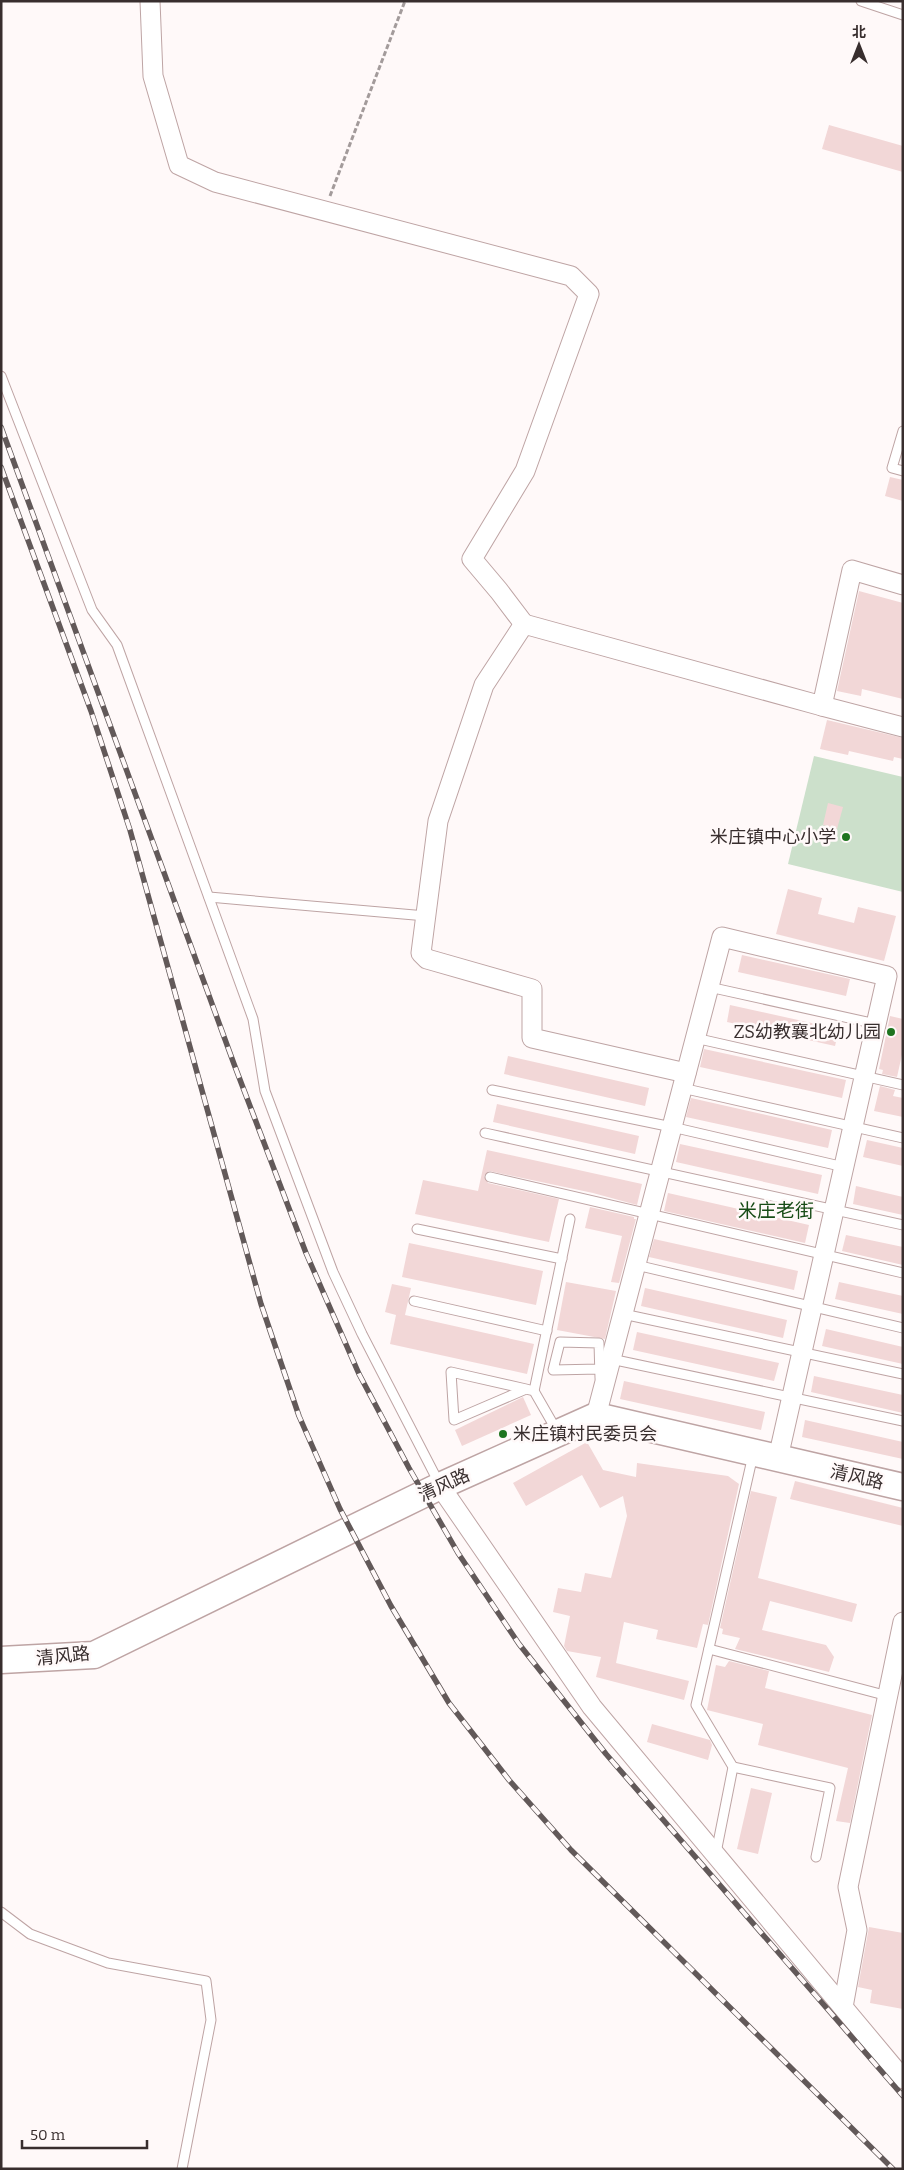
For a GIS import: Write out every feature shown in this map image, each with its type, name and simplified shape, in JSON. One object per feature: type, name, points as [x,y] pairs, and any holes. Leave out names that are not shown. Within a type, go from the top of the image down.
[{"type":"main road","name":"清风路","points":[[1,1660],[94,1655],[440,1486],[559,1433],[599,1406],[766,1455],[903,1487]]},
{"type":"street","points":[[150,1],[153,76],[179,165],[215,182],[571,276],[589,294],[525,471],[472,559],[524,624],[903,727]]},
{"type":"street","points":[[822,706],[852,570],[903,585]]},
{"type":"street","points":[[524,624],[484,685],[438,821],[421,953],[427,959],[532,990],[532,1038],[684,1081]]},
{"type":"street","points":[[599,1406],[605,1364],[623,1314],[722,937],[887,976],[792,1398],[766,1455]]},
{"type":"street","points":[[440,1486],[592,1707],[903,2079]]},
{"type":"street","points":[[843,2007],[857,1930],[848,1887],[903,1622]]},
{"type":"lane","points":[[861,1],[903,15]]},
{"type":"lane","points":[[1,376],[92,610],[117,645],[254,1019],[265,1091],[333,1272],[362,1334],[440,1486]]},
{"type":"lane","points":[[903,430],[892,468],[903,470]]},
{"type":"lane","points":[[209,897],[426,916]]},
{"type":"lane","points":[[709,987],[876,1024]]},
{"type":"lane","points":[[695,1038],[903,1085]]},
{"type":"lane","points":[[684,1081],[903,1138]]},
{"type":"lane","points":[[492,1090],[672,1127],[844,1167]]},
{"type":"lane","points":[[485,1134],[660,1170],[903,1225]]},
{"type":"lane","points":[[490,1177],[903,1273]]},
{"type":"lane","points":[[530,1390],[547,1331],[570,1219]]},
{"type":"lane","points":[[417,1229],[562,1259]]},
{"type":"lane","points":[[636,1265],[903,1328]]},
{"type":"lane","points":[[414,1301],[547,1331]]},
{"type":"lane","points":[[623,1314],[903,1374]]},
{"type":"lane","points":[[605,1364],[599,1343],[560,1342],[553,1370],[605,1364],[792,1398],[903,1422]]},
{"type":"lane","points":[[530,1390],[454,1420],[451,1372],[530,1390],[559,1433]]},
{"type":"lane","points":[[715,1854],[733,1767],[696,1706],[709,1649],[766,1455]]},
{"type":"lane","points":[[709,1649],[888,1696]]},
{"type":"lane","points":[[733,1767],[830,1788],[816,1857]]},
{"type":"lane","points":[[1,1912],[30,1934],[108,1963],[206,1981],[211,2020],[182,2169]]},
{"type":"path","points":[[324,211],[406,1]]},
{"type":"green space","points":[[814,756],[903,777],[903,892],[788,864]]},
{"type":"building","points":[[829,125],[903,146],[903,172],[822,149]]},
{"type":"building","points":[[890,477],[903,480],[903,501],[885,496]]},
{"type":"building","points":[[859,591],[903,603],[903,699],[862,689],[861,696],[837,691]]},
{"type":"building","points":[[827,720],[903,738],[903,759],[894,757],[893,761],[849,751],[848,755],[820,749]]},
{"type":"building","points":[[828,803],[843,807],[837,829],[823,825]]},
{"type":"building","points":[[788,889],[822,898],[818,914],[854,923],[858,907],[896,916],[884,961],[776,934]]},
{"type":"building","points":[[742,955],[850,979],[846,996],[738,972]]},
{"type":"building","points":[[730,1005],[839,1029],[835,1046],[727,1022]]},
{"type":"building","points":[[890,1016],[903,1019],[903,1050],[897,1077],[882,1074],[883,1070],[879,1069]]},
{"type":"building","points":[[704,1049],[846,1080],[842,1098],[700,1067]]},
{"type":"building","points":[[508,1056],[649,1088],[645,1106],[504,1074]]},
{"type":"building","points":[[880,1086],[895,1090],[893,1096],[903,1098],[903,1117],[874,1111]]},
{"type":"building","points":[[691,1098],[832,1130],[828,1148],[686,1117]]},
{"type":"building","points":[[497,1104],[639,1136],[635,1154],[493,1122]]},
{"type":"building","points":[[867,1140],[903,1148],[903,1166],[863,1157]]},
{"type":"building","points":[[680,1144],[822,1175],[818,1194],[676,1162]]},
{"type":"building","points":[[487,1150],[642,1184],[637,1205],[593,1193],[489,1171],[484,1176],[488,1183],[559,1199],[549,1242],[415,1214],[423,1180],[478,1191]]},
{"type":"building","points":[[856,1186],[903,1197],[903,1215],[853,1204]]},
{"type":"building","points":[[668,1193],[809,1225],[805,1243],[664,1211]]},
{"type":"building","points":[[590,1207],[636,1219],[619,1283],[611,1282],[622,1236],[585,1228]]},
{"type":"building","points":[[846,1235],[903,1247],[903,1265],[842,1251]]},
{"type":"building","points":[[654,1239],[798,1271],[794,1290],[649,1257]]},
{"type":"building","points":[[409,1243],[543,1271],[536,1305],[402,1277]]},
{"type":"building","points":[[566,1282],[616,1291],[605,1339],[557,1330]]},
{"type":"building","points":[[839,1282],[903,1296],[903,1314],[835,1299]]},
{"type":"building","points":[[392,1284],[411,1288],[405,1315],[534,1344],[527,1374],[390,1344],[396,1315],[385,1312]]},
{"type":"building","points":[[645,1288],[787,1320],[783,1338],[641,1306]]},
{"type":"building","points":[[826,1329],[903,1347],[903,1364],[822,1346]]},
{"type":"building","points":[[637,1332],[779,1363],[774,1381],[633,1350]]},
{"type":"building","points":[[814,1376],[903,1395],[903,1413],[811,1392]]},
{"type":"building","points":[[624,1381],[765,1412],[761,1430],[620,1399]]},
{"type":"building","points":[[523,1397],[531,1415],[462,1446],[455,1430]]},
{"type":"building","points":[[805,1420],[903,1442],[903,1459],[802,1437]]},
{"type":"building","points":[[587,1442],[603,1470],[636,1477],[637,1463],[728,1476],[739,1484],[708,1625],[703,1624],[697,1648],[656,1639],[658,1630],[624,1622],[616,1663],[689,1681],[684,1700],[596,1677],[601,1657],[567,1651],[564,1646],[570,1616],[553,1612],[558,1588],[581,1592],[585,1573],[611,1578],[627,1516],[623,1496],[600,1508],[582,1475],[526,1506],[513,1483]]},
{"type":"building","points":[[795,1481],[903,1508],[903,1526],[790,1499]]},
{"type":"building","points":[[751,1491],[777,1497],[758,1578],[857,1604],[852,1622],[770,1601],[762,1630],[826,1645],[834,1657],[829,1672],[735,1649],[740,1638],[722,1634],[723,1629],[720,1628]]},
{"type":"building","points":[[729,1661],[769,1671],[765,1688],[872,1715],[850,1823],[836,1821],[848,1768],[758,1745],[763,1724],[707,1710],[716,1665],[725,1667]]},
{"type":"building","points":[[652,1724],[710,1740],[712,1745],[708,1760],[647,1742]]},
{"type":"building","points":[[751,1788],[772,1793],[758,1854],[737,1849]]},
{"type":"building","points":[[869,1927],[903,1933],[903,2009],[870,2003],[872,1990],[858,1987]]},
{"type":"railway","points":[[1,427],[234,1064],[306,1253],[359,1374],[409,1468],[458,1553],[519,1644],[606,1754],[903,2096]]},
{"type":"railway","points":[[1,467],[91,711],[130,830],[261,1304],[299,1416],[340,1509],[391,1606],[449,1703],[509,1780],[571,1850],[893,2169]]},
{"type":"place","name":"米庄镇中心小学","points":[[846,837]]},
{"type":"place","name":"ZS幼教襄北幼儿园","points":[[891,1032]]},
{"type":"place","name":"米庄镇村民委员会","points":[[503,1434]]},
{"type":"district","name":"米庄老街","points":[[776,1210]]}]
